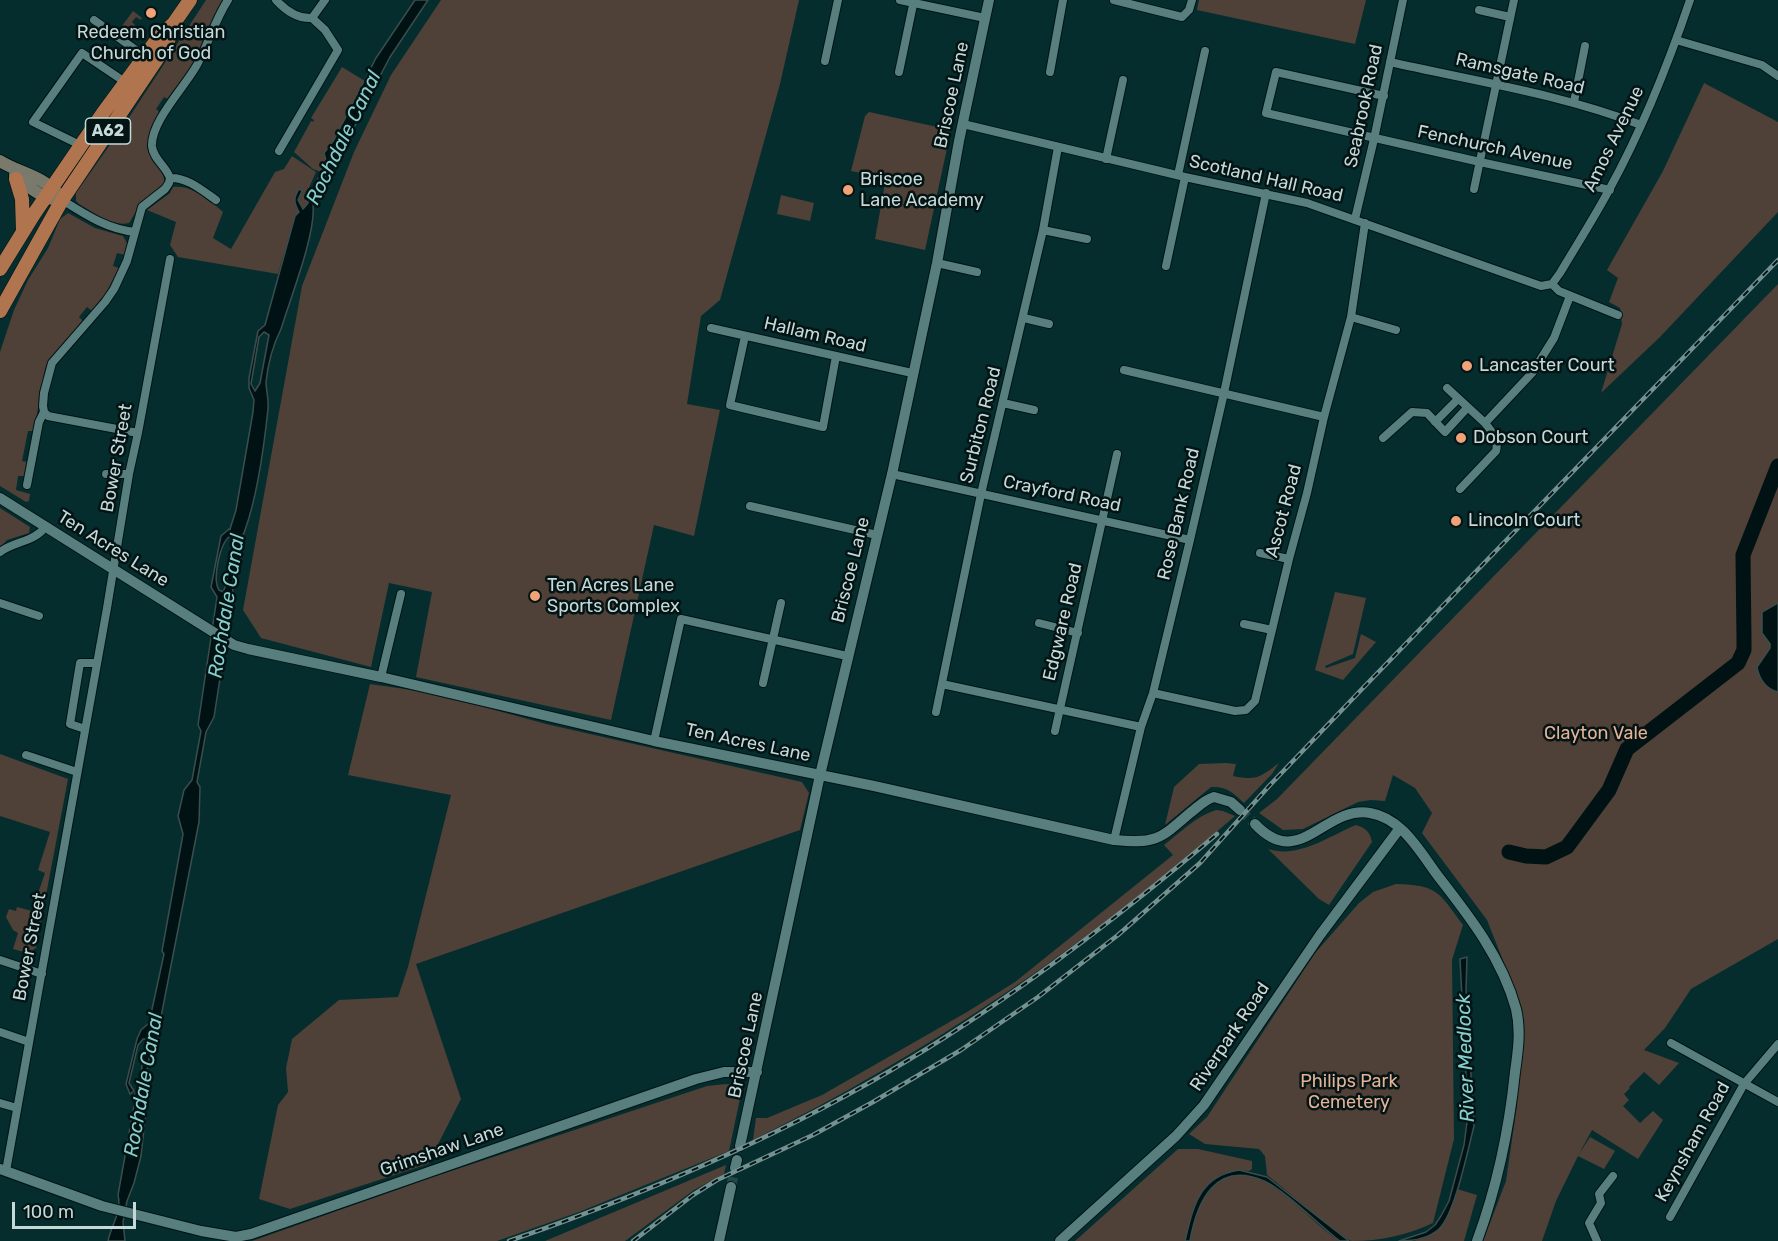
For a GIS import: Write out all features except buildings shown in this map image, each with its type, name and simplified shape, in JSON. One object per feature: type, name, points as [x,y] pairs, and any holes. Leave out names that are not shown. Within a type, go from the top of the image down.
[{"type":"highway","name":"A62","points":[[0,269],[80,145],[125,82],[167,44],[174,23],[190,0]]},
{"type":"highway","name":"A62","points":[[0,311],[62,200],[149,60]]},
{"type":"highway","points":[[15,174],[22,199],[23,231]]},
{"type":"main road","points":[[0,161],[15,174],[62,200]]},
{"type":"street","points":[[27,485],[39,422],[44,412],[44,393],[52,363],[114,289],[127,261],[142,207],[165,189],[169,183],[168,171],[153,153],[154,132],[173,99],[197,65],[228,0]]},
{"type":"street","points":[[276,0],[290,12],[303,18],[312,18],[325,30],[338,51],[279,151]]},
{"type":"street","points":[[312,18],[325,0]]},
{"type":"street","points":[[825,61],[838,0]]},
{"type":"street","points":[[900,0],[985,18]]},
{"type":"street","name":"Briscoe Lane","points":[[740,1146],[820,775],[892,474],[989,0]]},
{"type":"street","points":[[1050,72],[1063,0]]},
{"type":"street","points":[[1114,0],[1182,16],[1189,10],[1192,0]]},
{"type":"street","name":"Seabrook Road","points":[[1355,219],[1384,96],[1403,0]]},
{"type":"street","points":[[1474,189],[1514,0]]},
{"type":"street","name":"Amos Avenue","points":[[1552,284],[1610,190],[1641,125],[1690,0]]},
{"type":"street","points":[[899,72],[914,2]]},
{"type":"street","points":[[1479,10],[1510,17]]},
{"type":"street","points":[[94,20],[149,60]]},
{"type":"street","points":[[1676,40],[1762,65],[1778,76]]},
{"type":"street","points":[[1574,102],[1585,46]]},
{"type":"street","points":[[1166,266],[1205,51]]},
{"type":"street","points":[[80,145],[33,122],[82,52],[125,82]]},
{"type":"street","name":"Ramsgate Road","points":[[1390,62],[1574,102],[1641,125]]},
{"type":"street","name":"Fenchurch Avenue","points":[[1384,96],[1276,72],[1266,113],[1610,190]]},
{"type":"street","points":[[1106,159],[1123,80]]},
{"type":"street","name":"Scotland Hall Road","points":[[963,124],[1106,159],[1307,203],[1540,286],[1552,284],[1558,291],[1570,297],[1618,315]]},
{"type":"street","name":"Surbiton Road","points":[[936,712],[981,494],[1024,318],[1058,147]]},
{"type":"street","points":[[170,178],[178,177],[185,180],[216,200]]},
{"type":"street","name":"Rose Bank Road","points":[[1114,840],[1190,540],[1266,193]]},
{"type":"street","points":[[62,200],[99,223],[135,232]]},
{"type":"street","name":"Ascot Road","points":[[1153,693],[1235,711],[1246,710],[1255,702],[1288,559],[1351,317],[1365,223]]},
{"type":"street","points":[[1043,230],[1087,239]]},
{"type":"street","name":"Bower Street","points":[[3,1170],[42,974],[129,474],[170,259]]},
{"type":"street","points":[[937,263],[977,272]]},
{"type":"street","points":[[1485,423],[1532,373],[1554,338],[1570,297]]},
{"type":"street","points":[[1351,317],[1396,330]]},
{"type":"street","points":[[1024,318],[1049,324]]},
{"type":"street","name":"Hallam Road","points":[[711,328],[912,374]]},
{"type":"street","points":[[745,336],[730,405],[823,427],[836,356]]},
{"type":"street","points":[[1124,370],[1324,417]]},
{"type":"street","points":[[1447,388],[1485,423],[1498,445],[1496,452],[1460,489]]},
{"type":"street","points":[[1435,422],[1458,399]]},
{"type":"street","points":[[1003,403],[1034,410]]},
{"type":"street","points":[[1383,438],[1412,412],[1427,413],[1445,432],[1467,408]]},
{"type":"street","points":[[44,412],[48,416],[138,433]]},
{"type":"street","name":"Edgware Road","points":[[1055,731],[1117,454]]},
{"type":"street","points":[[106,474],[129,474]]},
{"type":"street","name":"Crayford Road","points":[[892,474],[1190,540]]},
{"type":"street","name":"Ten Acres Lane","points":[[0,498],[234,645],[654,741],[1114,840],[1136,842],[1155,840],[1202,803],[1214,797],[1231,802],[1240,810]]},
{"type":"street","points":[[750,506],[877,535]]},
{"type":"street","points":[[0,552],[9,546],[33,538],[46,526]]},
{"type":"street","points":[[1260,553],[1288,559]]},
{"type":"street","points":[[381,677],[401,594]]},
{"type":"street","points":[[0,603],[39,616]]},
{"type":"street","points":[[763,683],[781,603]]},
{"type":"street","points":[[654,741],[681,619],[847,656]]},
{"type":"street","points":[[1039,623],[1078,633]]},
{"type":"street","points":[[1244,624],[1272,630]]},
{"type":"street","points":[[85,729],[70,724],[80,663],[97,663]]},
{"type":"street","points":[[942,684],[1141,727]]},
{"type":"street","points":[[26,755],[77,772]]},
{"type":"street","points":[[1255,824],[1272,839],[1289,843],[1342,818],[1362,812],[1377,814],[1401,828],[1456,899],[1490,949],[1510,990],[1519,1036],[1506,1136],[1495,1184],[1477,1241]]},
{"type":"street","name":"Riverpark Road","points":[[1060,1241],[1171,1141],[1203,1105],[1320,935],[1401,828]]},
{"type":"street","points":[[0,960],[42,974]]},
{"type":"street","points":[[0,1032],[29,1042]]},
{"type":"street","points":[[1671,1043],[1778,1102]]},
{"type":"street","name":"Keynsham Road","points":[[1670,1217],[1744,1084],[1778,1044]]},
{"type":"street","name":"Grimshaw Lane","points":[[3,1170],[102,1206],[236,1239],[696,1079],[724,1072],[757,1072]]},
{"type":"street","points":[[0,1102],[17,1108]]},
{"type":"street","points":[[1597,1241],[1589,1223],[1601,1203],[1599,1194],[1613,1176]]},
{"type":"street","points":[[719,1241],[731,1187]]},
{"type":"green space","points":[[206,0],[224,0],[195,61],[168,99],[164,97],[156,109],[161,113],[150,137],[149,150],[150,157],[163,174],[164,184],[142,202],[129,223],[116,223],[103,218],[79,204],[76,201],[76,193]]},
{"type":"green space","points":[[441,0],[799,0],[780,84],[720,300],[701,316],[687,404],[720,410],[694,536],[654,525],[611,720],[416,677],[432,592],[389,583],[371,667],[261,638],[243,610],[302,286],[354,152],[391,75]]},
{"type":"green space","points":[[1199,0],[1366,0],[1355,44],[1197,10]]},
{"type":"green space","points":[[133,11],[142,18],[141,20],[136,17],[132,22],[136,26],[134,29],[129,26],[127,29],[122,26]]},
{"type":"green space","points":[[342,67],[365,81],[325,157],[321,172],[313,169],[294,152],[311,121],[314,120],[311,118]]},
{"type":"green space","points":[[1704,83],[1778,122],[1778,212],[1660,337],[1601,393],[1622,324],[1620,308],[1609,302],[1618,278],[1607,270],[1663,171]]},
{"type":"green space","points":[[869,112],[951,130],[925,250],[875,239],[886,178],[851,171],[865,116]]},
{"type":"green space","points":[[292,156],[316,172],[304,199],[309,201],[303,210],[298,200],[299,190],[296,207],[299,212],[295,216],[278,274],[178,257],[170,245],[176,222],[147,210],[170,193],[173,187],[187,188],[206,198],[223,212],[213,238],[231,249],[275,172],[284,169]]},
{"type":"green space","points":[[781,195],[814,203],[810,221],[777,214]]},
{"type":"green space","points":[[68,213],[95,228],[123,236],[128,245],[125,255],[117,253],[113,266],[119,268],[106,293],[92,311],[87,307],[79,317],[83,321],[49,360],[45,369],[34,431],[28,431],[22,461],[28,462],[25,476],[18,476],[16,490],[30,494],[29,501],[26,502],[0,486],[0,352],[14,310],[28,280],[48,248],[60,219]]},
{"type":"green space","name":"Clayton Vale","points":[[1778,284],[1778,939],[1691,989],[1665,1028],[1644,1050],[1679,1063],[1659,1085],[1644,1072],[1624,1094],[1629,1100],[1623,1106],[1640,1123],[1653,1111],[1663,1120],[1638,1159],[1592,1130],[1579,1154],[1590,1137],[1615,1151],[1604,1169],[1578,1156],[1556,1201],[1542,1241],[1483,1241],[1506,1181],[1517,1105],[1523,1026],[1517,996],[1487,920],[1422,833],[1432,813],[1415,788],[1393,775],[1385,801],[1358,802],[1303,829],[1283,830],[1259,813],[1277,799]]},
{"type":"green space","points":[[0,508],[30,527],[29,533],[7,540],[0,547]]},
{"type":"green space","points":[[1335,592],[1366,598],[1353,654],[1325,666],[1326,668],[1355,658],[1361,634],[1376,642],[1343,680],[1315,670]]},
{"type":"green space","points":[[370,684],[433,693],[546,724],[802,782],[809,793],[800,830],[416,964],[461,1099],[428,1164],[290,1209],[259,1199],[278,1105],[288,1092],[286,1068],[292,1039],[339,1000],[398,997],[408,967],[451,795],[348,775]]},
{"type":"green space","points":[[0,754],[68,779],[36,948],[28,953],[13,949],[18,933],[13,930],[6,917],[9,909],[16,911],[17,907],[32,911],[45,873],[38,870],[50,832],[0,816]]},
{"type":"green space","points":[[1279,763],[1272,774],[1244,803],[1229,791],[1211,787],[1165,825],[1174,787],[1199,764],[1236,764],[1233,776],[1253,778],[1262,775]]},
{"type":"green space","points":[[1216,810],[1235,816],[1123,909],[1064,952],[1005,994],[881,1071],[753,1140],[756,1118],[767,1118],[822,1095],[1015,982],[1173,855],[1164,845],[1195,821]]},
{"type":"green space","points":[[1356,825],[1367,831],[1372,842],[1329,905],[1319,899],[1268,849],[1291,851],[1302,849]]},
{"type":"green space","name":"Philips Park Cemetery","points":[[1396,884],[1421,886],[1437,893],[1463,925],[1452,960],[1454,1139],[1433,1223],[1394,1236],[1352,1241],[1267,1175],[1265,1156],[1259,1149],[1205,1144],[1189,1134],[1207,1117],[1315,953],[1359,903],[1373,892]]},
{"type":"green space","points":[[735,1085],[741,1094],[729,1151],[579,1212],[497,1241],[252,1241],[433,1177],[707,1086]]},
{"type":"green space","points":[[1178,1149],[1198,1149],[1252,1161],[1252,1169],[1222,1174],[1194,1206],[1185,1241],[1075,1241]]},
{"type":"green space","points":[[726,1165],[724,1174],[694,1190],[625,1241],[545,1241]]},
{"type":"green space","points":[[1231,1175],[1262,1180],[1276,1188],[1340,1241],[1190,1241],[1194,1221],[1202,1202],[1214,1187]]},
{"type":"green space","points":[[1457,1189],[1477,1195],[1464,1241],[1414,1241],[1425,1237],[1439,1227],[1447,1216]]},
{"type":"water","name":"Rochdale Canal","points":[[415,0],[428,0],[390,57],[344,150],[331,165],[313,205],[307,249],[273,348],[266,382],[268,409],[260,470],[250,516],[239,542],[235,560],[230,615],[223,642],[223,659],[214,717],[206,732],[197,782],[200,787],[199,822],[157,1039],[151,1046],[144,1088],[145,1119],[141,1156],[123,1222],[125,1241],[108,1241],[119,1207],[118,1195],[135,1100],[133,1097],[139,1087],[146,1039],[138,1045],[129,1083],[134,1091],[130,1094],[126,1084],[137,1039],[141,1030],[149,1023],[164,954],[162,951],[183,834],[178,816],[184,790],[192,780],[201,731],[198,725],[217,597],[211,587],[221,536],[229,529],[230,536],[220,553],[216,578],[219,590],[223,592],[234,539],[230,529],[236,510],[253,412],[254,400],[249,388],[249,378],[258,331],[265,325],[295,216],[299,212],[295,203],[296,195],[299,189],[302,191],[298,200],[303,209],[308,203],[326,160],[324,153],[334,140],[376,58]],"holes":[[[264,332],[269,335],[260,383],[255,391],[251,384],[259,337]]]},
{"type":"water","points":[[1778,603],[1778,692],[1770,689],[1764,683],[1757,667],[1770,648],[1770,644],[1762,633],[1762,612]]},
{"type":"water","points":[[1467,957],[1466,990],[1474,1126],[1460,1180],[1445,1221],[1430,1235],[1415,1240],[1399,1241],[1426,1232],[1435,1225],[1449,1201],[1464,1145],[1468,1114],[1460,959]]},
{"type":"water","points":[[1239,1170],[1267,1177],[1349,1241],[1340,1241],[1272,1185],[1247,1176],[1233,1176],[1221,1180],[1212,1188],[1198,1212],[1190,1241],[1185,1241],[1195,1205],[1206,1186],[1226,1173]]},
{"type":"waterway","name":"River Medlock","points":[[1509,852],[1546,857],[1567,847],[1609,790],[1627,749],[1738,663],[1744,650],[1743,555],[1778,466]]},
{"type":"tunnel","points":[[1240,810],[1255,824]]},
{"type":"tunnel","points":[[731,1187],[735,1168]]},
{"type":"railway","points":[[633,1241],[693,1195],[717,1180],[813,1135],[961,1050],[1038,997],[1118,935],[1200,863],[1270,785],[1362,689],[1778,260]]},
{"type":"railway","points":[[509,1241],[664,1182],[764,1137],[862,1087],[950,1034],[1029,981],[1106,924],[1217,834]]},
{"type":"place","name":"Redeem Christian Church of God","points":[[151,13]]},
{"type":"place","name":"Briscoe Lane Academy","points":[[848,190]]},
{"type":"place","name":"Lancaster Court","points":[[1467,366]]},
{"type":"place","name":"Dobson Court","points":[[1461,438]]},
{"type":"place","name":"Lincoln Court","points":[[1456,521]]},
{"type":"place","name":"Ten Acres Lane Sports Complex","points":[[535,596]]}]
